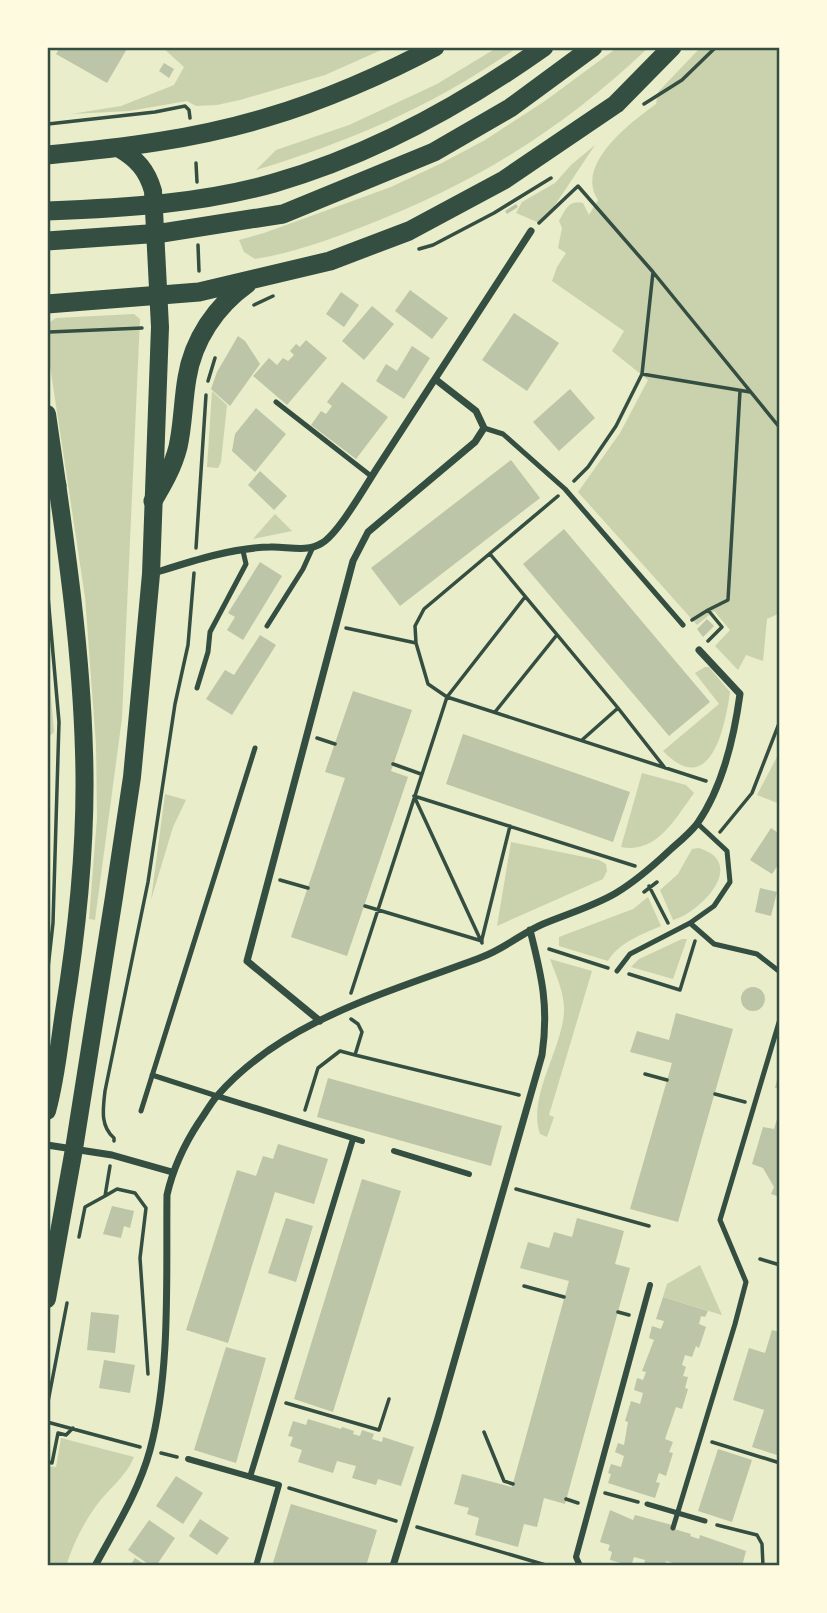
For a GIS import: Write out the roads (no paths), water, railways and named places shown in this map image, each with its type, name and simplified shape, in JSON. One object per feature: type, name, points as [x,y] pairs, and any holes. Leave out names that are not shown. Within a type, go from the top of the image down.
[{"type":"highway","points":[[47,155],[118,148],[192,136],[269,117],[350,86],[435,47]]},
{"type":"highway","points":[[47,211],[181,201],[274,183],[346,158],[438,116],[544,47]]},
{"type":"highway","points":[[47,241],[162,233],[283,214],[434,152],[510,108],[593,47]]},
{"type":"highway","points":[[47,304],[199,292],[330,261],[409,231],[504,180],[616,104],[672,47]]},
{"type":"highway","points":[[153,501],[169,473],[178,448],[192,355],[219,309],[253,280]]},
{"type":"main road","points":[[47,1299],[74,1149],[132,777],[151,574],[160,296],[153,191],[146,171],[130,155],[118,148]]},
{"type":"main road","points":[[47,414],[52,477],[82,691],[85,754],[81,886],[71,968],[47,1111]]},
{"type":"street","points":[[151,574],[195,560],[243,551],[269,547],[313,547],[323,543],[372,476],[531,230]]},
{"type":"street","points":[[320,1021],[247,961],[353,561],[368,532],[475,442],[484,428],[476,411],[435,379]]},
{"type":"street","points":[[95,1566],[131,1500],[150,1450],[163,1372],[167,1195],[172,1172],[191,1135],[217,1096],[248,1067],[280,1044],[346,1009],[415,980],[485,956],[530,930],[615,894],[643,875],[697,823],[717,785],[734,736],[740,694],[699,650]]},
{"type":"street","points":[[393,1566],[542,1055],[546,1027],[544,987],[530,930]]},
{"type":"street","points":[[217,1096],[362,1142]]},
{"type":"street","points":[[250,1477],[353,1139]]},
{"type":"street","points":[[47,1146],[112,1155],[172,1172]]},
{"type":"street","points":[[394,1152],[469,1174]]},
{"type":"street","points":[[580,1566],[576,1557],[650,1285]]},
{"type":"street","points":[[188,1459],[279,1485],[256,1566]]},
{"type":"lane","points":[[276,402],[372,476]]},
{"type":"lane","points":[[484,428],[503,434],[565,489],[683,625]]},
{"type":"lane","points":[[267,626],[303,569],[313,547]]},
{"type":"lane","points":[[197,688],[208,652],[210,632],[246,564],[243,551]]},
{"type":"lane","points":[[141,1111],[255,748]]},
{"type":"lane","points":[[617,971],[630,954],[690,923],[714,906],[730,883],[727,851],[697,823]]},
{"type":"lane","points":[[690,923],[714,944],[757,954],[780,972]]},
{"type":"lane","points":[[673,1528],[746,1282],[720,1220],[780,1019]]},
{"type":"lane","points":[[152,1075],[217,1096]]},
{"type":"lane","points":[[647,1504],[705,1521]]}]
